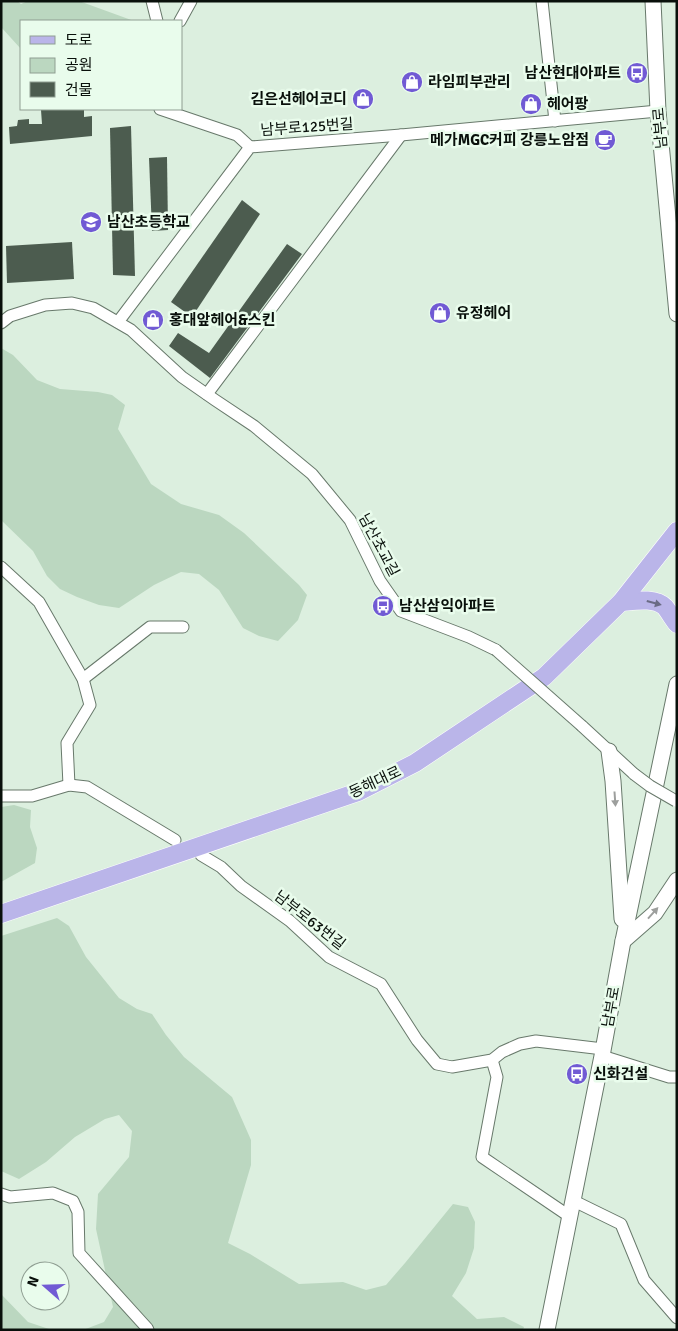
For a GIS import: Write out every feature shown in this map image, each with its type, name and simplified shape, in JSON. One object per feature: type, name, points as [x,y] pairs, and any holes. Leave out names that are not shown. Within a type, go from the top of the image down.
[{"type":"main road","name":"동해대로","points":[[1,914],[358,792],[415,763],[544,677],[621,602],[677,531]]},
{"type":"main road","points":[[621,602],[639,600],[663,605],[677,624]]},
{"type":"street","points":[[152,1],[157,20]]},
{"type":"street","points":[[181,20],[191,1]]},
{"type":"street","points":[[542,1],[554,121]]},
{"type":"street","name":"남부로","points":[[653,1],[658,111],[677,314]]},
{"type":"street","points":[[163,110],[237,134],[250,146]]},
{"type":"street","name":"남부로125번길","points":[[118,322],[250,146],[401,135],[658,111]]},
{"type":"street","points":[[207,394],[401,135]]},
{"type":"street","name":"남산초교길","points":[[1,323],[10,316],[45,305],[72,303],[93,308],[130,330],[182,377],[254,426],[312,474],[350,520],[380,581],[401,611],[469,637],[496,650],[634,774],[676,801]]},
{"type":"street","points":[[1,567],[39,602],[83,679],[90,705],[66,743],[69,785]]},
{"type":"street","points":[[83,679],[150,627],[182,627]]},
{"type":"street","name":"남부로","points":[[547,1330],[603,1052],[623,941],[677,684]]},
{"type":"street","points":[[609,751],[613,781],[623,941]]},
{"type":"street","points":[[1,796],[32,796],[69,785],[87,787],[176,840]]},
{"type":"street","name":"남부로63번길","points":[[201,855],[221,867],[241,886],[290,921],[329,957],[380,984],[417,1040],[437,1064],[452,1067],[492,1060],[502,1052],[520,1044],[536,1041],[603,1052],[669,1077],[677,1077]]},
{"type":"street","points":[[623,941],[655,913],[677,880]]},
{"type":"street","points":[[492,1060],[497,1077],[482,1157],[569,1216]]},
{"type":"street","points":[[1,1194],[10,1197],[53,1193],[73,1201],[78,1212],[79,1252],[148,1330]]},
{"type":"street","points":[[574,1200],[620,1224],[644,1280],[677,1318]]},
{"type":"green space","points":[[1,1],[17,1],[21,4],[28,1],[79,1],[131,20],[20,20],[20,48],[1,27]]},
{"type":"green space","points":[[1,348],[13,355],[37,380],[60,389],[112,395],[125,405],[118,429],[151,484],[181,504],[219,515],[244,533],[299,585],[307,595],[298,620],[278,641],[259,636],[243,628],[219,590],[199,574],[181,572],[154,585],[119,608],[99,605],[77,597],[60,589],[47,576],[33,551],[1,520]]},
{"type":"green space","points":[[14,805],[31,810],[30,827],[37,848],[35,863],[1,882],[1,807]]},
{"type":"green space","points":[[57,918],[69,926],[86,957],[119,998],[137,1009],[152,1014],[184,1057],[232,1097],[251,1140],[251,1165],[228,1243],[299,1284],[343,1282],[366,1290],[386,1285],[453,1204],[468,1207],[475,1222],[474,1248],[466,1273],[452,1296],[477,1319],[504,1317],[524,1327],[523,1330],[83,1330],[104,1322],[113,1307],[96,1229],[98,1194],[129,1157],[132,1131],[119,1115],[105,1119],[75,1137],[46,1162],[19,1179],[1,1171],[1,936]]},
{"type":"green space","points":[[1,1294],[28,1322],[52,1330],[1,1330]]},
{"type":"building","points":[[41,110],[84,110],[84,117],[92,116],[92,136],[10,144],[9,127],[17,126],[18,120],[29,119],[29,124],[42,124]]},
{"type":"building","points":[[131,126],[135,276],[113,275],[110,128]]},
{"type":"building","points":[[167,157],[168,230],[152,231],[149,158]]},
{"type":"building","points":[[242,200],[260,214],[192,317],[171,302]]},
{"type":"building","points":[[72,242],[74,279],[7,283],[6,246]]},
{"type":"building","points":[[287,244],[302,254],[210,378],[169,346],[178,333],[209,353]]},
{"type":"place","name":"남산현대아파트","points":[[637,73]]},
{"type":"place","name":"라임피부관리","points":[[412,82]]},
{"type":"place","name":"김은선헤어코디","points":[[363,99]]},
{"type":"place","name":"헤어팡","points":[[531,104]]},
{"type":"place","name":"메가MGC커피 강릉노암점","points":[[605,140]]},
{"type":"place","name":"남산초등학교","points":[[91,222]]},
{"type":"place","name":"유정헤어","points":[[440,313]]},
{"type":"place","name":"홍대앞헤어&스킨","points":[[153,320]]},
{"type":"place","name":"남산삼익아파트","points":[[383,606]]},
{"type":"place","name":"신화건설","points":[[577,1074]]}]
